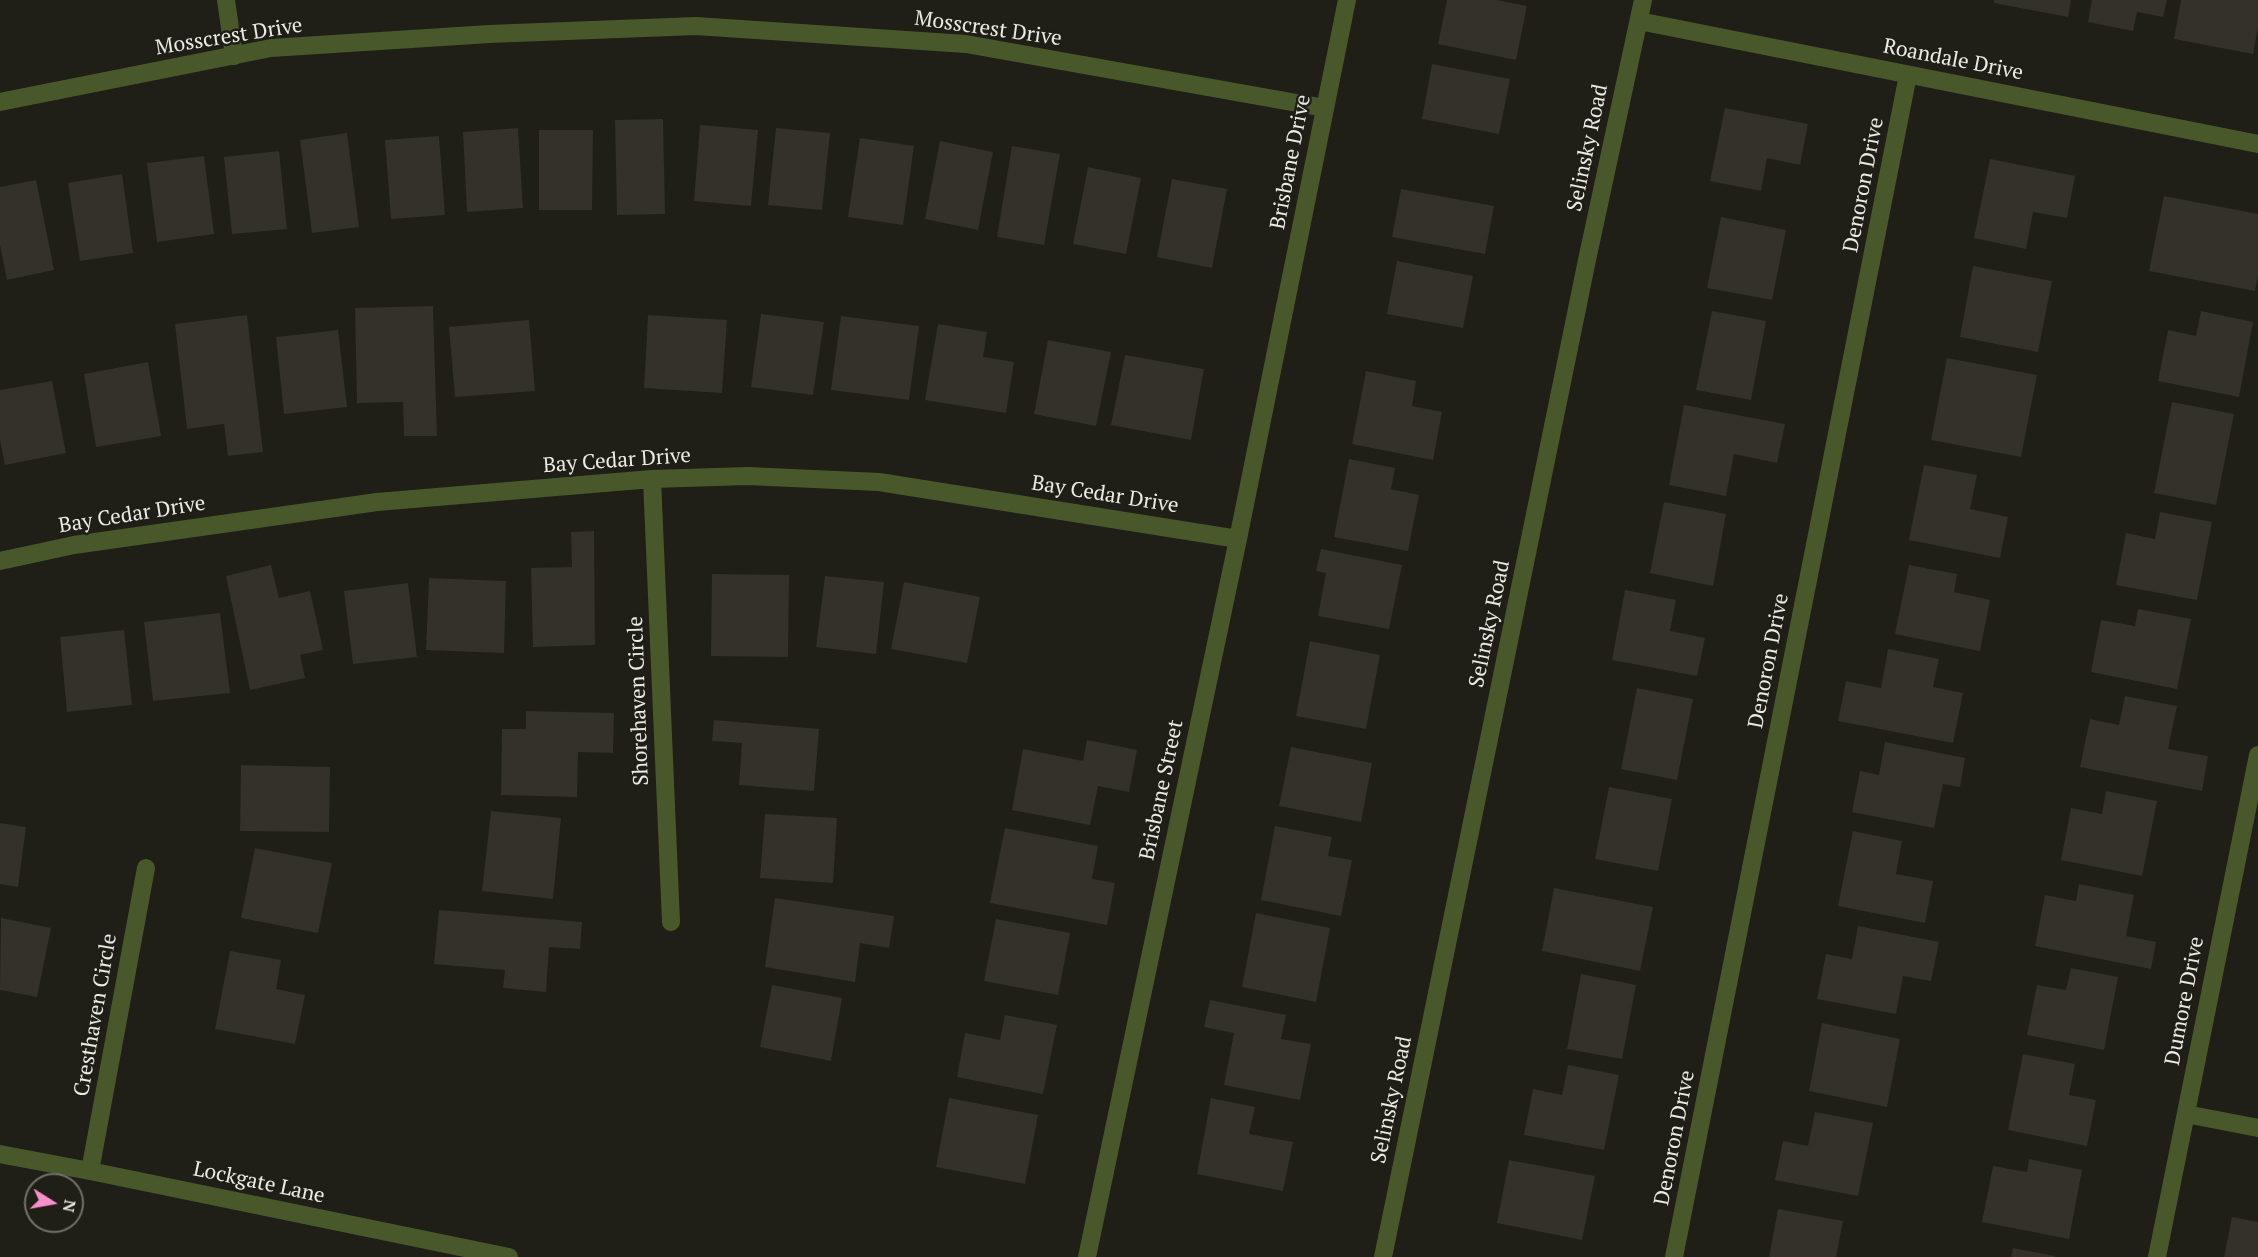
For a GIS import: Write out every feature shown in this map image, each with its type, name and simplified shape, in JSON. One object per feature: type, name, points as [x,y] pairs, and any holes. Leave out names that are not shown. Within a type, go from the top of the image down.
[{"type":"street","points":[[226,0],[234,56]]},
{"type":"street","name":"Brisbane Drive","points":[[1279,333],[1347,0]]},
{"type":"street","name":"Selinsky Road","points":[[1383,1257],[1587,260],[1643,0]]},
{"type":"street","name":"Roandale Drive","points":[[1639,21],[2258,144]]},
{"type":"street","name":"Mosscrest Drive","points":[[0,102],[271,48],[489,34],[696,26],[966,44],[1325,108]]},
{"type":"street","name":"Denoron Drive","points":[[1674,1257],[1908,75]]},
{"type":"street","name":"Brisbane Street","points":[[1087,1257],[1279,333]]},
{"type":"street","name":"Bay Cedar Drive","points":[[0,561],[74,544],[377,502],[652,478],[748,476],[879,482],[1238,539]]},
{"type":"street","name":"Shorehaven Circle","points":[[652,478],[671,922]]},
{"type":"street","name":"Dumore Drive","points":[[2157,1257],[2258,754]]},
{"type":"street","name":"Cresthaven Circle","points":[[90,1171],[146,868]]},
{"type":"street","points":[[2186,1114],[2258,1128]]},
{"type":"street","name":"Lockgate Lane","points":[[0,1155],[90,1171],[509,1257]]},
{"type":"building","points":[[1447,0],[1497,0],[1527,6],[1516,60],[1438,44]]},
{"type":"building","points":[[1994,0],[2071,0],[2068,17],[1994,3]]},
{"type":"building","points":[[2092,0],[2167,0],[2163,17],[2137,12],[2133,31],[2088,22]]},
{"type":"building","points":[[2181,0],[2258,0],[2258,27],[2253,54],[2174,39]]},
{"type":"building","points":[[1432,64],[1510,79],[1499,134],[1422,119]]},
{"type":"building","points":[[1725,108],[1808,124],[1800,165],[1767,158],[1761,191],[1710,181]]},
{"type":"building","points":[[663,119],[665,214],[617,215],[615,120]]},
{"type":"building","points":[[700,125],[758,130],[751,206],[694,201]]},
{"type":"building","points":[[518,128],[523,208],[467,212],[463,132]]},
{"type":"building","points":[[776,128],[830,133],[822,210],[768,205]]},
{"type":"building","points":[[539,130],[593,130],[592,210],[539,210]]},
{"type":"building","points":[[347,133],[359,227],[312,233],[300,140]]},
{"type":"building","points":[[439,136],[445,215],[391,219],[385,140]]},
{"type":"building","points":[[860,138],[914,146],[903,225],[848,217]]},
{"type":"building","points":[[940,141],[993,152],[978,230],[925,219]]},
{"type":"building","points":[[1012,146],[1060,154],[1044,245],[997,237]]},
{"type":"building","points":[[279,151],[287,229],[232,234],[224,157]]},
{"type":"building","points":[[204,156],[214,234],[157,242],[147,163]]},
{"type":"building","points":[[1990,159],[2075,176],[2067,218],[2033,212],[2026,249],[1974,238]]},
{"type":"building","points":[[1088,167],[1141,178],[1126,254],[1073,244]]},
{"type":"building","points":[[122,174],[133,253],[80,261],[68,183]]},
{"type":"building","points":[[1172,179],[1227,189],[1212,268],[1157,257]]},
{"type":"building","points":[[36,180],[54,270],[7,280],[0,245],[0,187]]},
{"type":"building","points":[[1401,189],[1494,206],[1485,254],[1392,237]]},
{"type":"building","points":[[2164,196],[2258,214],[2258,275],[2255,291],[2149,271]]},
{"type":"building","points":[[1721,217],[1786,230],[1772,300],[1707,288]]},
{"type":"building","points":[[1397,261],[1473,276],[1463,328],[1387,314]]},
{"type":"building","points":[[1973,266],[2052,281],[2038,352],[1960,337]]},
{"type":"building","points":[[433,306],[437,436],[404,436],[403,402],[357,403],[355,308]]},
{"type":"building","points":[[1712,311],[1766,321],[1751,400],[1696,390]]},
{"type":"building","points":[[2201,311],[2253,322],[2239,397],[2158,381],[2168,330],[2196,336]]},
{"type":"building","points":[[761,314],[824,322],[813,395],[751,387]]},
{"type":"building","points":[[247,315],[263,452],[228,456],[224,424],[187,429],[175,324]]},
{"type":"building","points":[[648,315],[727,320],[722,393],[644,388]]},
{"type":"building","points":[[841,316],[919,326],[909,400],[831,390]]},
{"type":"building","points":[[529,320],[535,391],[455,397],[449,327]]},
{"type":"building","points":[[938,324],[987,332],[983,357],[1014,362],[1006,413],[925,400]]},
{"type":"building","points":[[338,330],[347,407],[284,414],[276,337]]},
{"type":"building","points":[[1048,340],[1111,352],[1096,426],[1034,414]]},
{"type":"building","points":[[1125,355],[1204,369],[1191,440],[1111,425]]},
{"type":"building","points":[[1947,358],[2037,375],[2021,457],[1931,440]]},
{"type":"building","points":[[148,362],[161,436],[96,447],[84,374]]},
{"type":"building","points":[[1366,371],[1416,381],[1412,406],[1442,412],[1433,460],[1352,444]]},
{"type":"building","points":[[52,381],[66,453],[5,465],[0,440],[0,390]]},
{"type":"building","points":[[2172,402],[2234,414],[2216,505],[2154,493]]},
{"type":"building","points":[[1684,405],[1785,424],[1777,463],[1734,454],[1726,496],[1669,485]]},
{"type":"building","points":[[1349,459],[1395,468],[1391,489],[1419,495],[1408,551],[1334,537]]},
{"type":"building","points":[[1924,465],[1977,475],[1970,509],[2008,517],[2000,558],[1909,540]]},
{"type":"building","points":[[1664,502],[1726,514],[1713,586],[1650,573]]},
{"type":"building","points":[[2160,512],[2212,522],[2197,600],[2116,585],[2126,533],[2155,539]]},
{"type":"building","points":[[594,531],[595,645],[533,647],[531,568],[572,567],[571,532]]},
{"type":"building","points":[[1321,549],[1402,565],[1389,629],[1318,616],[1326,573],[1316,571]]},
{"type":"building","points":[[271,565],[279,598],[310,591],[323,650],[300,655],[305,678],[250,690],[226,576]]},
{"type":"building","points":[[1909,565],[1957,574],[1954,592],[1990,600],[1980,651],[1895,634]]},
{"type":"building","points":[[712,574],[789,575],[788,657],[711,656]]},
{"type":"building","points":[[825,576],[884,582],[876,654],[816,647]]},
{"type":"building","points":[[429,578],[506,581],[504,653],[426,650]]},
{"type":"building","points":[[904,582],[980,597],[967,663],[891,649]]},
{"type":"building","points":[[408,583],[417,657],[353,664],[344,591]]},
{"type":"building","points":[[1625,590],[1676,600],[1670,631],[1705,638],[1697,676],[1612,660]]},
{"type":"building","points":[[2138,609],[2191,619],[2177,689],[2091,672],[2101,620],[2135,626]]},
{"type":"building","points":[[220,613],[230,693],[153,701],[144,622]]},
{"type":"building","points":[[124,630],[132,705],[67,712],[60,637]]},
{"type":"building","points":[[1310,641],[1380,655],[1366,729],[1296,716]]},
{"type":"building","points":[[1888,649],[1939,659],[1933,687],[1963,693],[1953,743],[1838,721],[1846,681],[1881,688]]},
{"type":"building","points":[[1637,688],[1693,699],[1677,780],[1621,769]]},
{"type":"building","points":[[2125,696],[2177,706],[2168,749],[2208,756],[2202,791],[2080,767],[2090,719],[2119,725]]},
{"type":"building","points":[[526,711],[614,713],[613,753],[578,752],[577,797],[501,795],[502,729],[526,729]]},
{"type":"building","points":[[714,720],[819,729],[814,791],[739,785],[742,743],[712,741]]},
{"type":"building","points":[[1087,740],[1137,750],[1129,792],[1098,786],[1090,825],[1012,810],[1023,749],[1083,761]]},
{"type":"building","points":[[1885,742],[1965,758],[1960,787],[1943,784],[1934,828],[1852,812],[1860,771],[1879,775]]},
{"type":"building","points":[[1291,747],[1372,763],[1361,822],[1279,806]]},
{"type":"building","points":[[241,765],[330,767],[329,832],[240,831]]},
{"type":"building","points":[[1609,787],[1672,799],[1658,871],[1595,859]]},
{"type":"building","points":[[2106,791],[2157,801],[2142,876],[2061,860],[2071,808],[2102,814]]},
{"type":"building","points":[[491,811],[561,818],[553,899],[482,891]]},
{"type":"building","points":[[765,814],[837,818],[833,883],[760,878]]},
{"type":"building","points":[[0,823],[26,827],[18,887],[0,884]]},
{"type":"building","points":[[1275,826],[1332,837],[1328,856],[1352,860],[1341,916],[1261,900]]},
{"type":"building","points":[[1005,828],[1098,846],[1092,879],[1115,883],[1107,925],[990,903]]},
{"type":"building","points":[[1853,831],[1902,841],[1896,874],[1933,881],[1925,923],[1838,906]]},
{"type":"building","points":[[255,848],[332,863],[318,933],[241,918]]},
{"type":"building","points":[[2079,884],[2134,895],[2126,936],[2156,942],[2151,969],[2035,946],[2045,895],[2076,901]]},
{"type":"building","points":[[1554,888],[1653,907],[1640,971],[1542,951]]},
{"type":"building","points":[[775,898],[894,916],[889,948],[860,943],[855,982],[765,967]]},
{"type":"building","points":[[439,910],[582,922],[580,949],[549,947],[546,992],[503,988],[505,970],[434,964]]},
{"type":"building","points":[[1256,913],[1330,928],[1316,1002],[1242,987]]},
{"type":"building","points":[[1,918],[51,928],[37,997],[0,990]]},
{"type":"building","points":[[996,919],[1070,933],[1058,995],[984,981]]},
{"type":"building","points":[[1858,926],[1939,942],[1931,981],[1903,976],[1896,1014],[1817,999],[1826,954],[1852,959]]},
{"type":"building","points":[[230,951],[281,960],[276,989],[305,995],[295,1044],[215,1029]]},
{"type":"building","points":[[2071,968],[2118,977],[2104,1050],[2027,1035],[2037,985],[2066,990]]},
{"type":"building","points":[[1581,974],[1636,985],[1622,1059],[1567,1049]]},
{"type":"building","points":[[772,985],[842,998],[831,1061],[760,1047]]},
{"type":"building","points":[[1210,1000],[1286,1015],[1281,1039],[1311,1044],[1300,1100],[1224,1085],[1234,1033],[1204,1027]]},
{"type":"building","points":[[1005,1015],[1057,1025],[1043,1094],[957,1077],[965,1033],[1000,1040]]},
{"type":"building","points":[[1822,1023],[1900,1039],[1887,1107],[1809,1091]]},
{"type":"building","points":[[2023,1054],[2075,1064],[2069,1095],[2096,1100],[2087,1146],[2008,1130]]},
{"type":"building","points":[[1568,1065],[1619,1075],[1604,1150],[1524,1135],[1533,1089],[1562,1095]]},
{"type":"building","points":[[949,1098],[1038,1115],[1025,1184],[936,1167]]},
{"type":"building","points":[[1211,1098],[1255,1107],[1249,1134],[1293,1142],[1283,1191],[1197,1174]]},
{"type":"building","points":[[1815,1112],[1873,1123],[1858,1196],[1775,1180],[1783,1141],[1808,1146]]},
{"type":"building","points":[[2029,1159],[2082,1170],[2069,1239],[1982,1222],[1993,1166],[2027,1172]]},
{"type":"building","points":[[1509,1160],[1595,1176],[1582,1240],[1497,1223]]},
{"type":"building","points":[[1778,1209],[1843,1221],[1836,1257],[1769,1257]]},
{"type":"building","points":[[2232,1217],[2258,1222],[2258,1257],[2224,1257]]},
{"type":"building","points":[[2013,1248],[2055,1256],[2055,1257],[2011,1257]]}]
